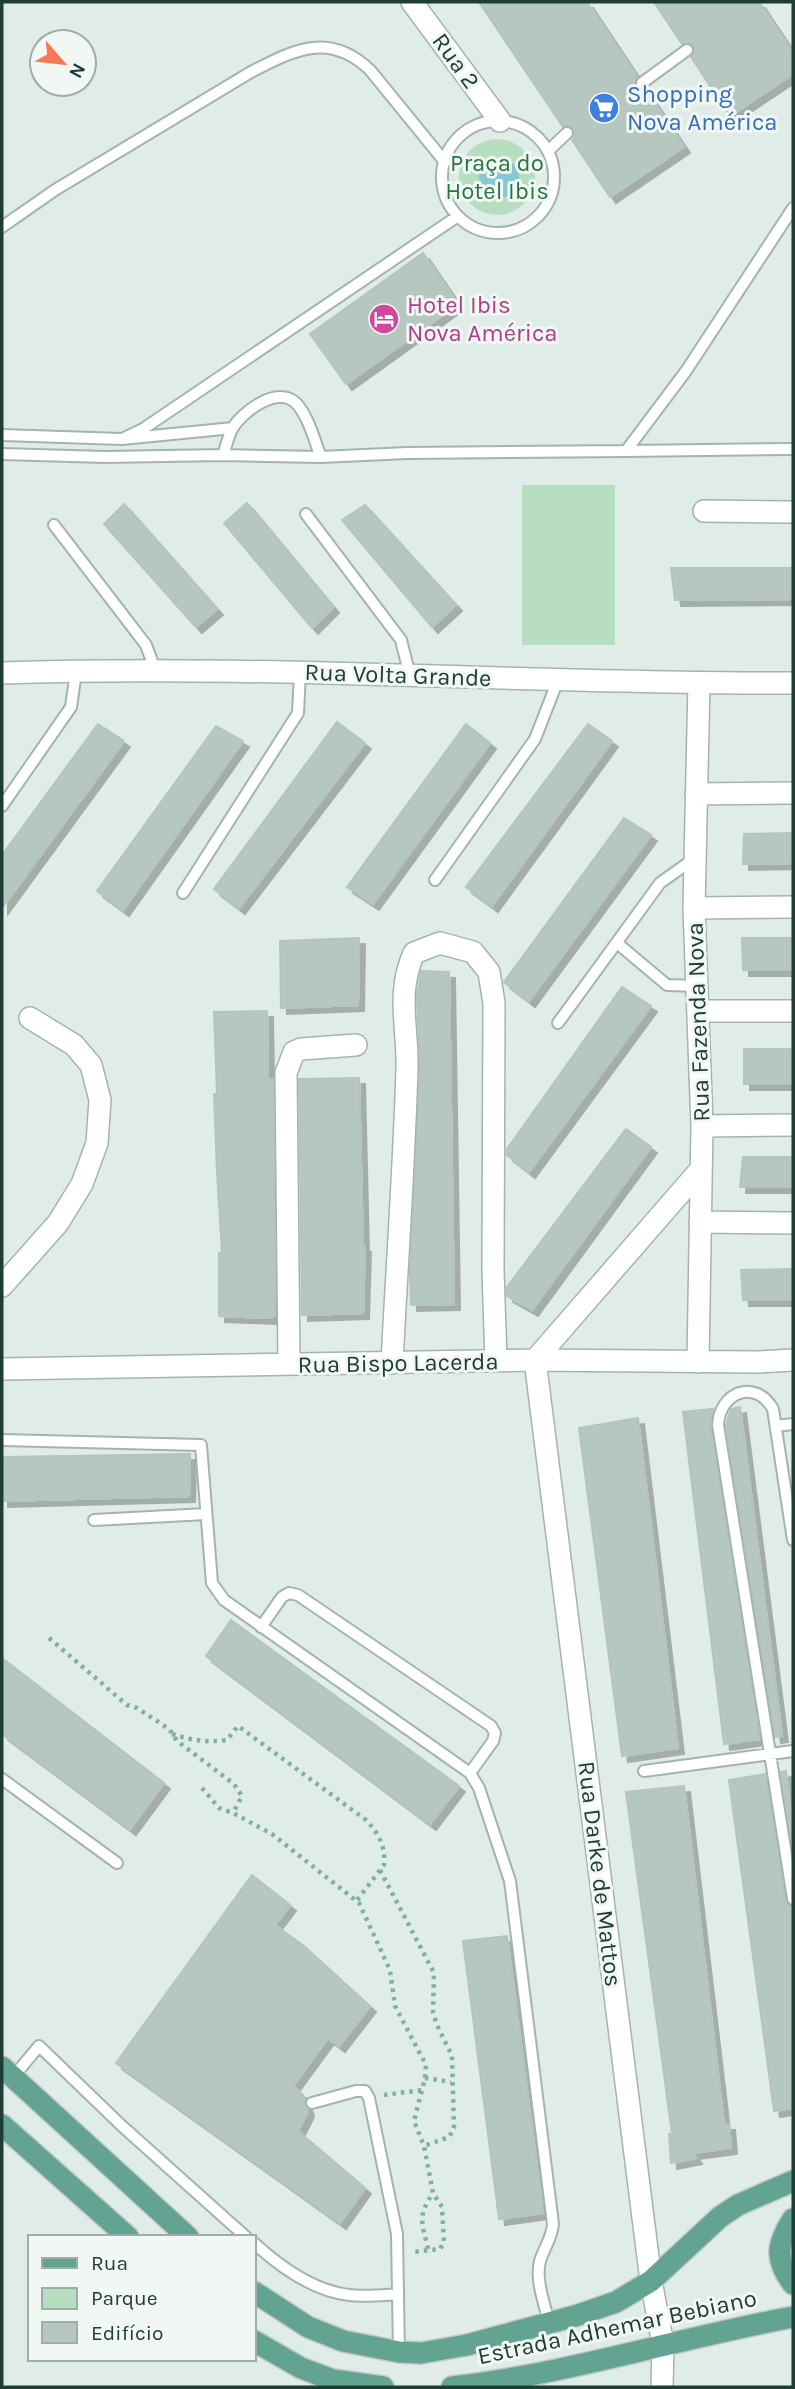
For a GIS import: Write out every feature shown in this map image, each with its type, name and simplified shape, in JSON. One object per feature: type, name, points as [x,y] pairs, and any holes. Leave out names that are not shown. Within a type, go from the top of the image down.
[{"type":"main road","points":[[8,2071],[186,2235]]},
{"type":"main road","points":[[2,2125],[126,2235]]},
{"type":"main road","name":"Estrada Adhemar Bebiano","points":[[256,2293],[308,2327],[343,2340],[399,2351],[433,2351],[549,2323],[616,2302],[652,2281],[720,2217],[738,2205],[793,2181]]},
{"type":"main road","points":[[793,2219],[781,2239],[779,2253],[783,2270],[793,2284]]},
{"type":"main road","name":"Estrada Adhemar Bebiano","points":[[452,2387],[578,2364],[793,2317]]},
{"type":"main road","points":[[256,2342],[301,2368],[333,2379],[383,2387]]},
{"type":"street","name":"Rua 2","points":[[412,2],[500,121]]},
{"type":"street","points":[[704,512],[793,512]]},
{"type":"street","name":"Rua Volta Grande","points":[[2,673],[300,673],[793,683]]},
{"type":"street","name":"Rua Fazenda Nova","points":[[698,1362],[702,1126],[694,908],[699,683]]},
{"type":"street","points":[[696,794],[793,793]]},
{"type":"street","points":[[694,908],[793,907]]},
{"type":"street","points":[[392,1363],[407,1065],[403,993],[406,971],[414,953],[440,943],[473,952],[489,972],[494,1003],[493,1270],[496,1361]]},
{"type":"street","points":[[699,1012],[793,1011]]},
{"type":"street","points":[[2,1286],[58,1223],[82,1184],[97,1143],[100,1100],[91,1065],[74,1045],[30,1018]]},
{"type":"street","points":[[289,1364],[286,1073],[294,1052],[301,1049],[356,1045]]},
{"type":"street","points":[[702,1126],[793,1125]]},
{"type":"street","points":[[535,1360],[701,1168]]},
{"type":"street","points":[[700,1222],[793,1223]]},
{"type":"street","name":"Rua Bispo Lacerda","points":[[2,1369],[535,1360],[793,1360]]},
{"type":"street","name":"Rua Darke de Mattos","points":[[535,1360],[652,2281],[663,2344],[662,2387]]},
{"type":"lane","points":[[2,227],[55,190],[240,78],[281,56],[308,47],[323,46],[360,60],[444,162]]},
{"type":"lane","points":[[642,83],[687,50]]},
{"type":"lane","points":[[500,121],[516,124],[538,137],[548,151],[553,165],[553,191],[547,206],[525,226],[498,233],[476,228],[458,216],[445,194],[444,162],[449,150],[466,132],[477,126],[500,121]]},
{"type":"lane","points":[[548,151],[567,133]]},
{"type":"lane","points":[[626,451],[685,371],[793,208]]},
{"type":"lane","points":[[122,439],[143,429],[458,216]]},
{"type":"lane","points":[[223,455],[233,428],[257,405],[286,398],[295,402],[302,411],[321,457]]},
{"type":"lane","points":[[2,435],[122,439],[233,428]]},
{"type":"lane","points":[[2,454],[321,457],[407,453],[793,449]]},
{"type":"lane","points":[[306,514],[401,640],[410,676]]},
{"type":"lane","points":[[54,525],[146,645],[156,672]]},
{"type":"lane","points":[[2,806],[71,707],[76,672]]},
{"type":"lane","points":[[183,893],[298,713],[300,673]]},
{"type":"lane","points":[[435,880],[535,739],[558,680]]},
{"type":"lane","points":[[558,1023],[660,883],[695,858]]},
{"type":"lane","points":[[617,943],[667,985],[698,986]]},
{"type":"lane","points":[[793,1540],[773,1409],[768,1400],[759,1393],[753,1391],[733,1395],[722,1404],[719,1416],[720,1439],[793,1899]]},
{"type":"lane","points":[[775,1426],[793,1424]]},
{"type":"lane","points":[[2,1440],[201,1445],[212,1583],[224,1600],[470,1773],[479,1788],[510,1881],[553,2224],[552,2234],[540,2263],[539,2276],[549,2323]]},
{"type":"lane","points":[[94,1520],[206,1514]]},
{"type":"lane","points":[[261,1626],[282,1597],[289,1593],[298,1595],[491,1726],[495,1733],[493,1741],[470,1773]]},
{"type":"lane","points":[[645,1771],[793,1751]]},
{"type":"lane","points":[[2,1779],[117,1863]]},
{"type":"lane","points":[[8,2071],[39,2046],[122,2126],[244,2235]]},
{"type":"lane","points":[[312,2103],[356,2091],[365,2091],[369,2098],[397,2234],[399,2351]]},
{"type":"lane","points":[[256,2245],[304,2279],[331,2292],[350,2295],[398,2294]]},
{"type":"path","points":[[49,1638],[127,1705],[137,1707],[169,1729],[177,1741],[240,1790],[242,1796],[233,1812]]},
{"type":"path","points":[[172,1734],[200,1742],[214,1742],[227,1740],[238,1726],[366,1820],[377,1832],[383,1847],[384,1865],[356,1900]]},
{"type":"path","points":[[202,1788],[219,1808],[233,1812],[272,1834],[356,1900],[390,1970],[395,2006],[426,2065],[414,2121],[424,2146],[433,2193],[442,2207],[444,2242],[440,2249],[397,2255]]},
{"type":"path","points":[[380,1870],[434,1972],[433,2012],[452,2056],[454,2128],[449,2137],[424,2146]]},
{"type":"path","points":[[425,2078],[451,2082]]},
{"type":"path","points":[[369,2098],[422,2090]]},
{"type":"path","points":[[428,2249],[421,2217],[423,2208],[433,2193]]},
{"type":"green space","name":"Praça do Hotel Ibis","points":[[497,139],[512,142],[524,150],[532,162],[535,177],[532,192],[524,204],[512,212],[497,215],[482,212],[470,204],[462,192],[459,177],[462,162],[470,150],[482,142]]},
{"type":"green space","points":[[522,485],[615,485],[615,645],[522,645]]},
{"type":"water","points":[[499,158],[507,159],[513,164],[518,170],[518,186],[513,192],[507,197],[499,198],[491,197],[485,192],[480,186],[479,178],[480,170],[485,164],[491,159]]},
{"type":"building","name":"Shopping Nova América","points":[[479,2],[587,2],[637,77],[635,87],[646,90],[684,147],[610,197],[572,140],[575,135],[573,128],[569,125],[563,127]]},
{"type":"building","name":"Shopping Nova América","points":[[654,2],[759,2],[793,53],[793,74],[730,116],[691,57],[694,46],[690,43],[682,44]]},
{"type":"building","name":"Hotel Ibis Nova América","points":[[423,253],[458,304],[346,384],[310,334]]},
{"type":"building","points":[[247,503],[333,607],[312,628],[224,523]]},
{"type":"building","points":[[124,504],[217,609],[196,627],[104,524]]},
{"type":"building","points":[[365,505],[456,605],[432,627],[342,520]]},
{"type":"building","points":[[671,568],[793,568],[793,599],[675,600]]},
{"type":"building","points":[[337,722],[365,743],[239,908],[214,889]]},
{"type":"building","points":[[98,724],[124,741],[2,908],[2,855]]},
{"type":"building","points":[[466,724],[490,743],[373,904],[347,887]]},
{"type":"building","points":[[588,724],[612,741],[492,906],[466,887]]},
{"type":"building","points":[[216,726],[243,741],[123,910],[97,891]]},
{"type":"building","points":[[624,818],[651,835],[529,1001],[504,982]]},
{"type":"building","points":[[793,833],[793,863],[743,864],[744,834]]},
{"type":"building","points":[[359,938],[358,1005],[281,1008],[280,941]]},
{"type":"building","points":[[742,938],[793,938],[793,970],[743,970]]},
{"type":"building","points":[[421,971],[449,972],[454,1304],[411,1305],[410,1269],[420,1068],[417,997]]},
{"type":"building","points":[[622,987],[651,1006],[529,1172],[507,1155],[507,1149]]},
{"type":"building","points":[[267,1011],[268,1079],[273,1079],[275,1316],[219,1316],[219,1253],[222,1253],[214,1094],[217,1094],[214,1012]]},
{"type":"building","points":[[744,1049],[793,1049],[793,1084],[744,1084]]},
{"type":"building","points":[[359,1078],[365,1246],[363,1313],[302,1315],[299,1079]]},
{"type":"building","points":[[626,1129],[651,1147],[532,1310],[507,1296],[507,1287]]},
{"type":"building","points":[[743,1157],[793,1157],[793,1187],[740,1187]]},
{"type":"building","points":[[793,1269],[793,1300],[743,1300],[741,1270]]},
{"type":"building","points":[[740,1407],[782,1736],[775,1737],[726,1425],[731,1409]]},
{"type":"building","points":[[713,1409],[710,1426],[760,1739],[724,1744],[683,1412]]},
{"type":"building","points":[[638,1418],[678,1748],[622,1756],[579,1428]]},
{"type":"building","points":[[190,1454],[189,1496],[2,1501],[2,1457]]},
{"type":"building","points":[[231,1620],[459,1786],[430,1824],[206,1656]]},
{"type":"building","points":[[2,1658],[164,1783],[130,1829],[2,1734]]},
{"type":"building","points":[[786,1771],[793,1829],[793,1850],[781,1772]]},
{"type":"building","points":[[765,1774],[785,1900],[793,1907],[793,2108],[774,2111],[729,1780]]},
{"type":"building","points":[[684,1786],[724,2124],[729,2124],[731,2148],[693,2153],[696,2158],[671,2163],[669,2134],[672,2134],[626,1792]]},
{"type":"building","points":[[252,1875],[290,1905],[275,1925],[304,1946],[370,2006],[339,2046],[328,2038],[293,2086],[303,2095],[308,2111],[298,2131],[365,2188],[340,2223],[116,2063]]},
{"type":"building","points":[[507,1936],[543,2213],[499,2219],[463,1941]]},
{"type":"place","name":"Shopping Nova América","points":[[604,108]]},
{"type":"place","name":"Hotel Ibis Nova América","points":[[384,319]]}]
